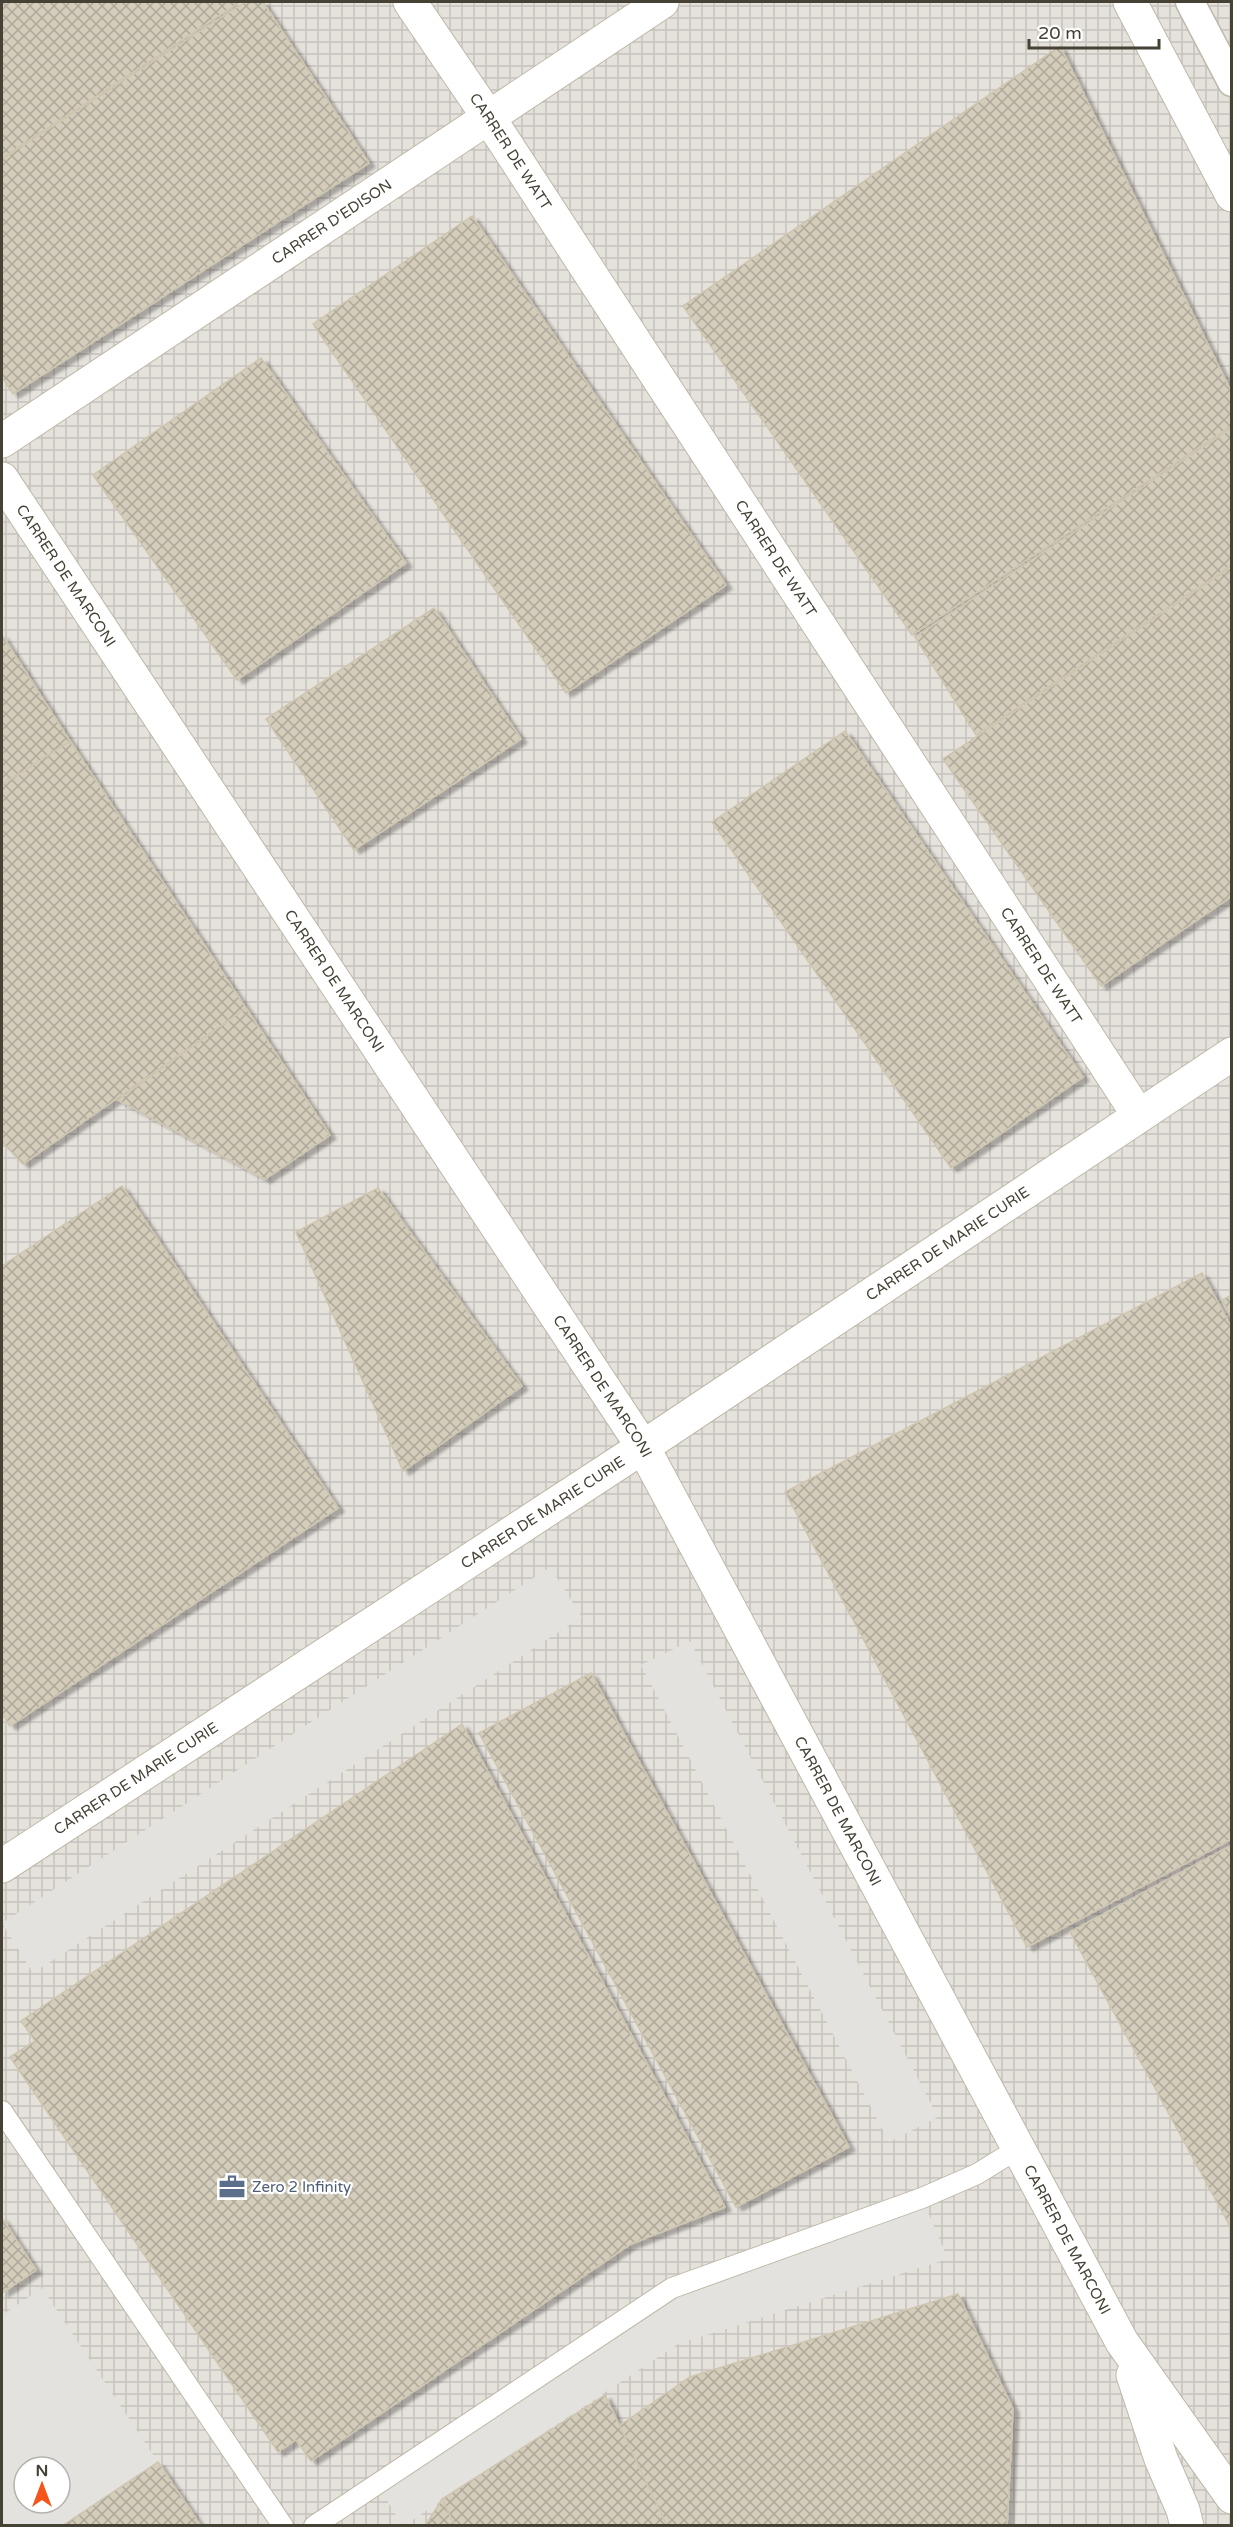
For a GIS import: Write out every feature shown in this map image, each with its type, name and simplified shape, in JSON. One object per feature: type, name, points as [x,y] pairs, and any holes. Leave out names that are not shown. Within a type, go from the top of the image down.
[{"type":"street","name":"CARRER DE WATT","points":[[410,2],[489,118],[1139,1116]]},
{"type":"street","name":"CARRER D'EDISON","points":[[2,441],[662,2]]},
{"type":"street","points":[[1130,2],[1232,195]]},
{"type":"street","points":[[1190,2],[1232,82]]},
{"type":"street","name":"CARRER DE MARCONI","points":[[2,479],[643,1447],[1122,2342],[1232,2498]]},
{"type":"street","name":"CARRER DE MARIE CURIE","points":[[2,1866],[643,1447],[1232,1054]]},
{"type":"street","name":"CARRER DE MARCONI","points":[[1122,2342],[1161,2459],[1183,2510],[1187,2526]]},
{"type":"lane","points":[[2,2111],[283,2526]]},
{"type":"lane","points":[[314,2526],[672,2288],[922,2198],[977,2174],[1019,2148]]},
{"type":"shaded area","points":[[2,2],[1231,2],[1231,2525],[2,2526]]},
{"type":"shaded area","points":[[550,1567],[582,1617],[33,1973],[2,1923]]},
{"type":"shaded area","points":[[690,1641],[938,2117],[889,2142],[641,1665]]},
{"type":"shaded area","points":[[922,2198],[948,2259],[678,2344],[405,2525],[402,2525],[377,2484],[672,2288]]},
{"type":"shaded area","points":[[42,2288],[158,2462],[62,2525],[2,2525],[2,2315]]},
{"type":"building","points":[[2,2],[240,2],[2,158]]},
{"type":"building","points":[[245,2],[263,2],[369,163],[13,394],[2,377],[2,159]]},
{"type":"building","points":[[1060,46],[1232,393],[1232,426],[912,635],[683,306]]},
{"type":"building","points":[[472,216],[726,585],[566,693],[313,324]]},
{"type":"building","points":[[261,358],[406,563],[237,680],[93,475]]},
{"type":"building","points":[[1232,428],[1232,565],[976,735],[915,637]]},
{"type":"building","points":[[1232,567],[1232,896],[1101,986],[943,759]]},
{"type":"building","points":[[434,608],[521,739],[354,850],[266,719]]},
{"type":"building","points":[[2,635],[70,741],[2,785]]},
{"type":"building","points":[[845,731],[1083,1077],[951,1168],[712,822]]},
{"type":"building","points":[[70,741],[246,1008],[23,1164],[2,1142],[2,785]]},
{"type":"building","points":[[246,1008],[330,1135],[265,1179],[118,1100]]},
{"type":"building","points":[[122,1186],[338,1508],[10,1726],[2,1714],[2,1266]]},
{"type":"building","points":[[378,1188],[522,1386],[403,1471],[296,1232]]},
{"type":"building","points":[[1202,1273],[1232,1328],[1232,1839],[1027,1947],[785,1492]]},
{"type":"building","points":[[1232,1295],[1232,1319],[1222,1300]]},
{"type":"building","points":[[591,1673],[849,2147],[736,2207],[479,1733]]},
{"type":"building","points":[[462,1724],[725,2207],[631,2244],[311,2461],[296,2440],[278,2452],[10,2057],[35,2041],[21,2021]]},
{"type":"building","points":[[1232,1845],[1232,2230],[1070,1932]]},
{"type":"building","points":[[2,2218],[36,2270],[2,2293]]},
{"type":"building","points":[[958,2294],[1013,2409],[1007,2526],[667,2526],[619,2426],[690,2377]]},
{"type":"building","points":[[605,2395],[667,2526],[455,2526],[442,2499]]},
{"type":"building","points":[[158,2462],[201,2526],[62,2526]]},
{"type":"building","points":[[442,2499],[455,2526],[425,2526]]},
{"type":"place","name":"Zero 2 Infinity","points":[[232,2187]]}]
